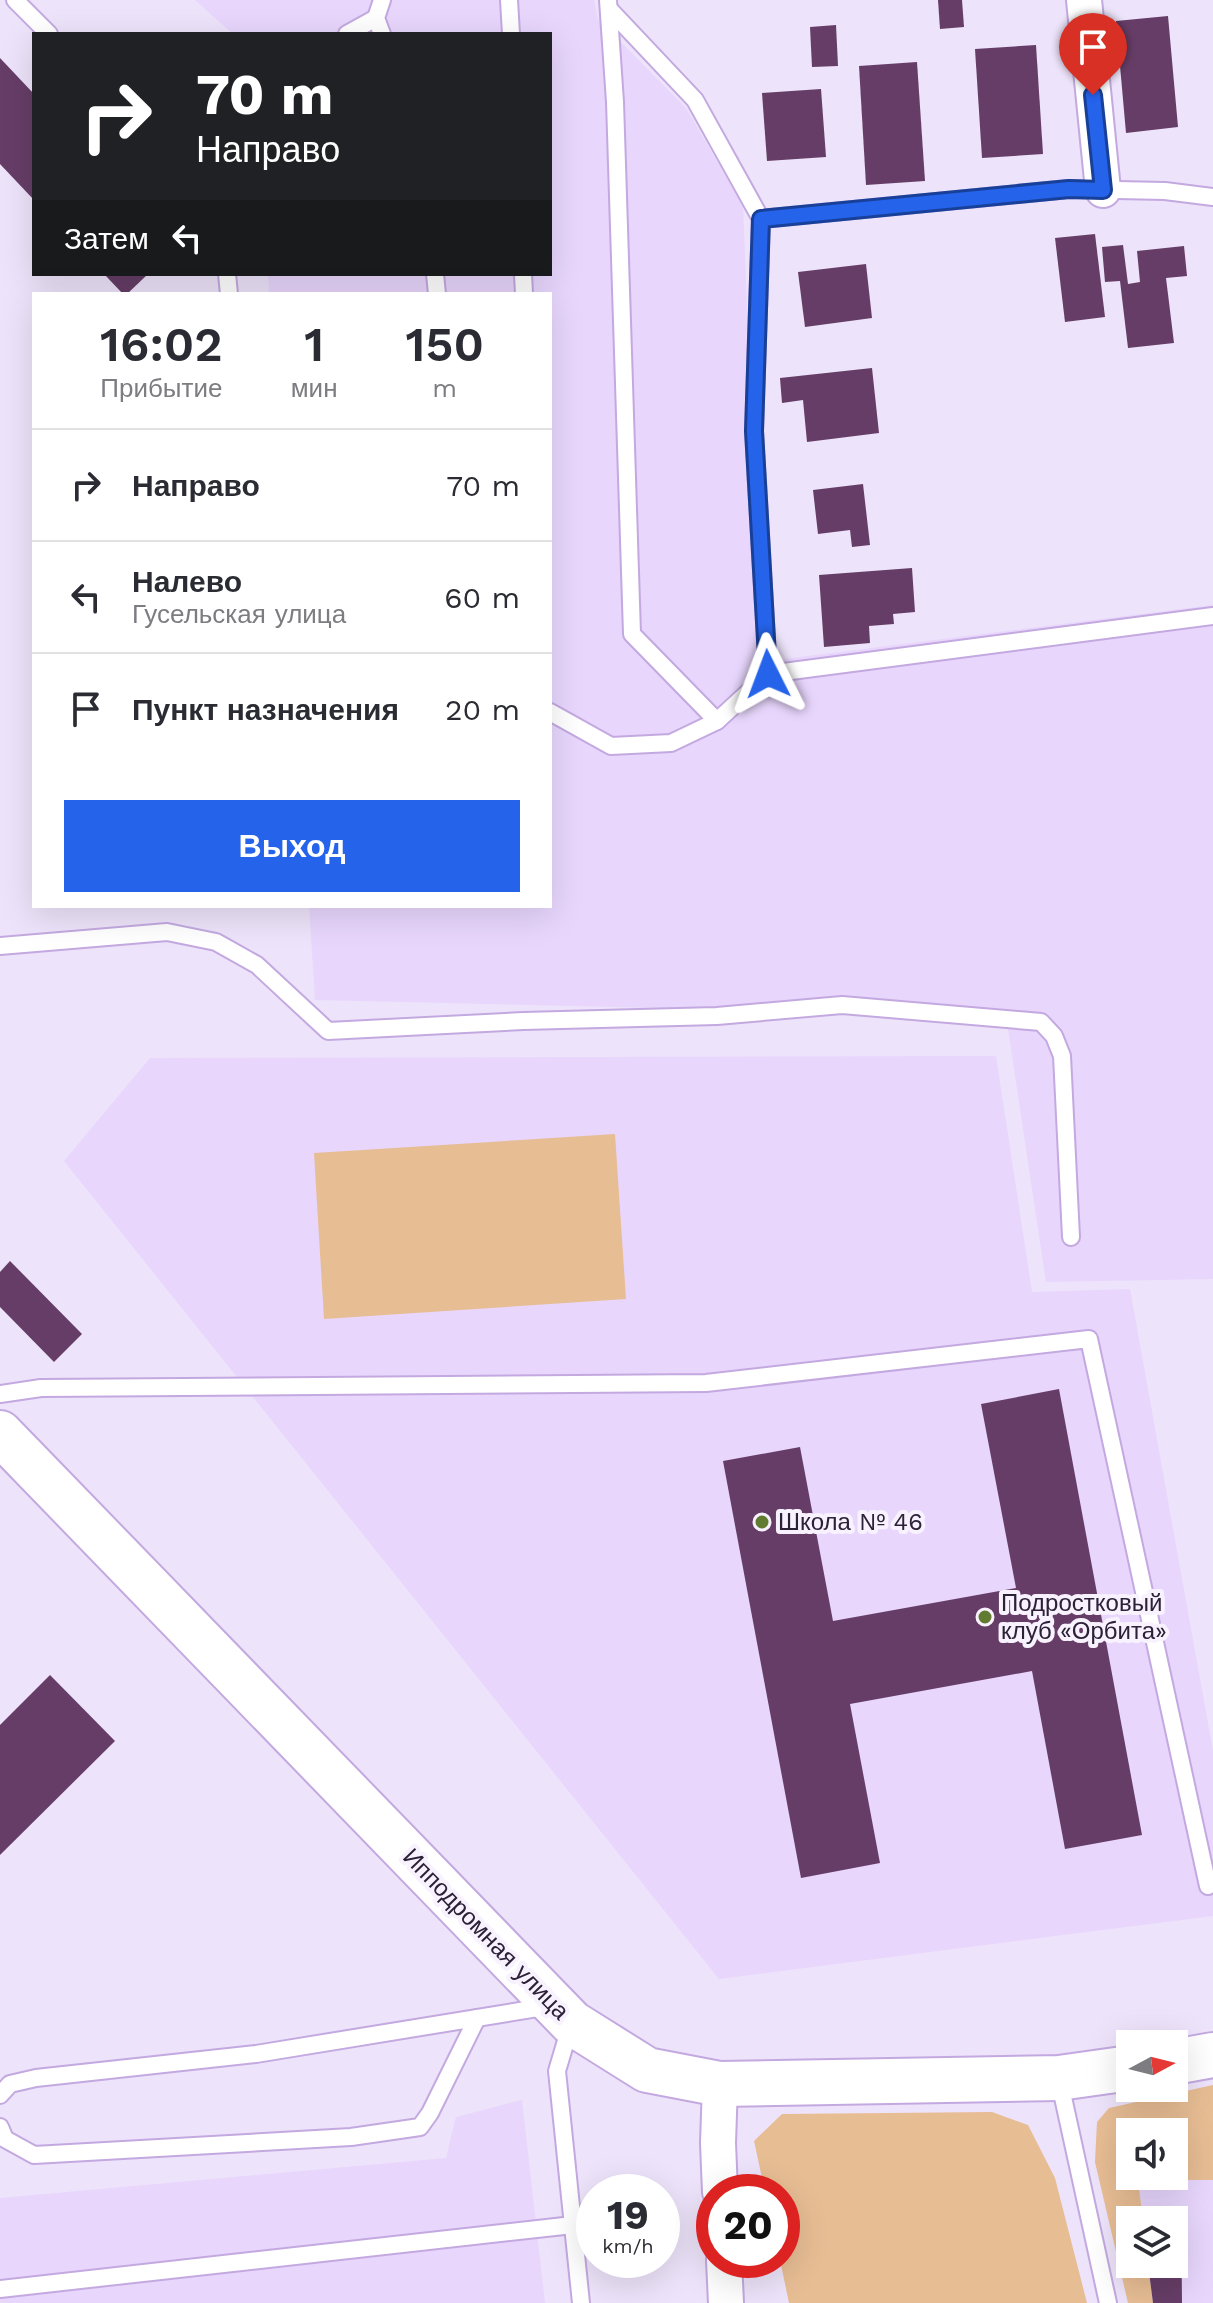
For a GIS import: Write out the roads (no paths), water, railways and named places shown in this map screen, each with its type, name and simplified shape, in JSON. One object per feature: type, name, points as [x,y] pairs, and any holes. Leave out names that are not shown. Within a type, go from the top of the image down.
[{"type":"street","points":[[1084,0],[1103,190]]},
{"type":"street","name":"Ипподромная улица","points":[[0,1433],[563,2014],[647,2070],[720,2084],[1059,2078],[1116,2070]]},
{"type":"street","points":[[1188,2059],[1213,2055]]},
{"type":"street","points":[[719,2174],[720,2084]]},
{"type":"street","points":[[725,2278],[726,2303]]},
{"type":"lane","points":[[15,0],[47,32]]},
{"type":"lane","points":[[355,32],[379,26],[382,0]]},
{"type":"lane","points":[[509,0],[511,32]]},
{"type":"lane","points":[[609,6],[695,100],[761,219],[754,431],[768,674]]},
{"type":"lane","points":[[609,6],[632,634],[717,721]]},
{"type":"lane","points":[[761,219],[1069,189],[1165,191],[1213,197]]},
{"type":"lane","points":[[552,713],[611,746],[671,743],[717,721],[768,674],[1213,616]]},
{"type":"lane","points":[[0,946],[167,932],[216,942],[257,965],[328,1031],[523,1021],[717,1016],[842,1005],[1041,1022],[1054,1036],[1062,1056],[1071,1237]]},
{"type":"lane","points":[[0,1394],[41,1388],[706,1383],[1089,1339],[1208,1886]]},
{"type":"lane","points":[[0,2095],[10,2084],[36,2078],[256,2054],[477,2018],[563,2014],[557,2071],[581,2303]]},
{"type":"lane","points":[[0,2127],[5,2139],[34,2155],[401,2132],[420,2127],[430,2113],[477,2018]]},
{"type":"lane","points":[[1059,2078],[1108,2303]]},
{"type":"lane","points":[[0,2289],[573,2225]]},
{"type":"place","name":"Школа № 46","points":[[762,1522]]},
{"type":"place","name":"Подростковый клуб «Орбита»","points":[[985,1617]]}]
